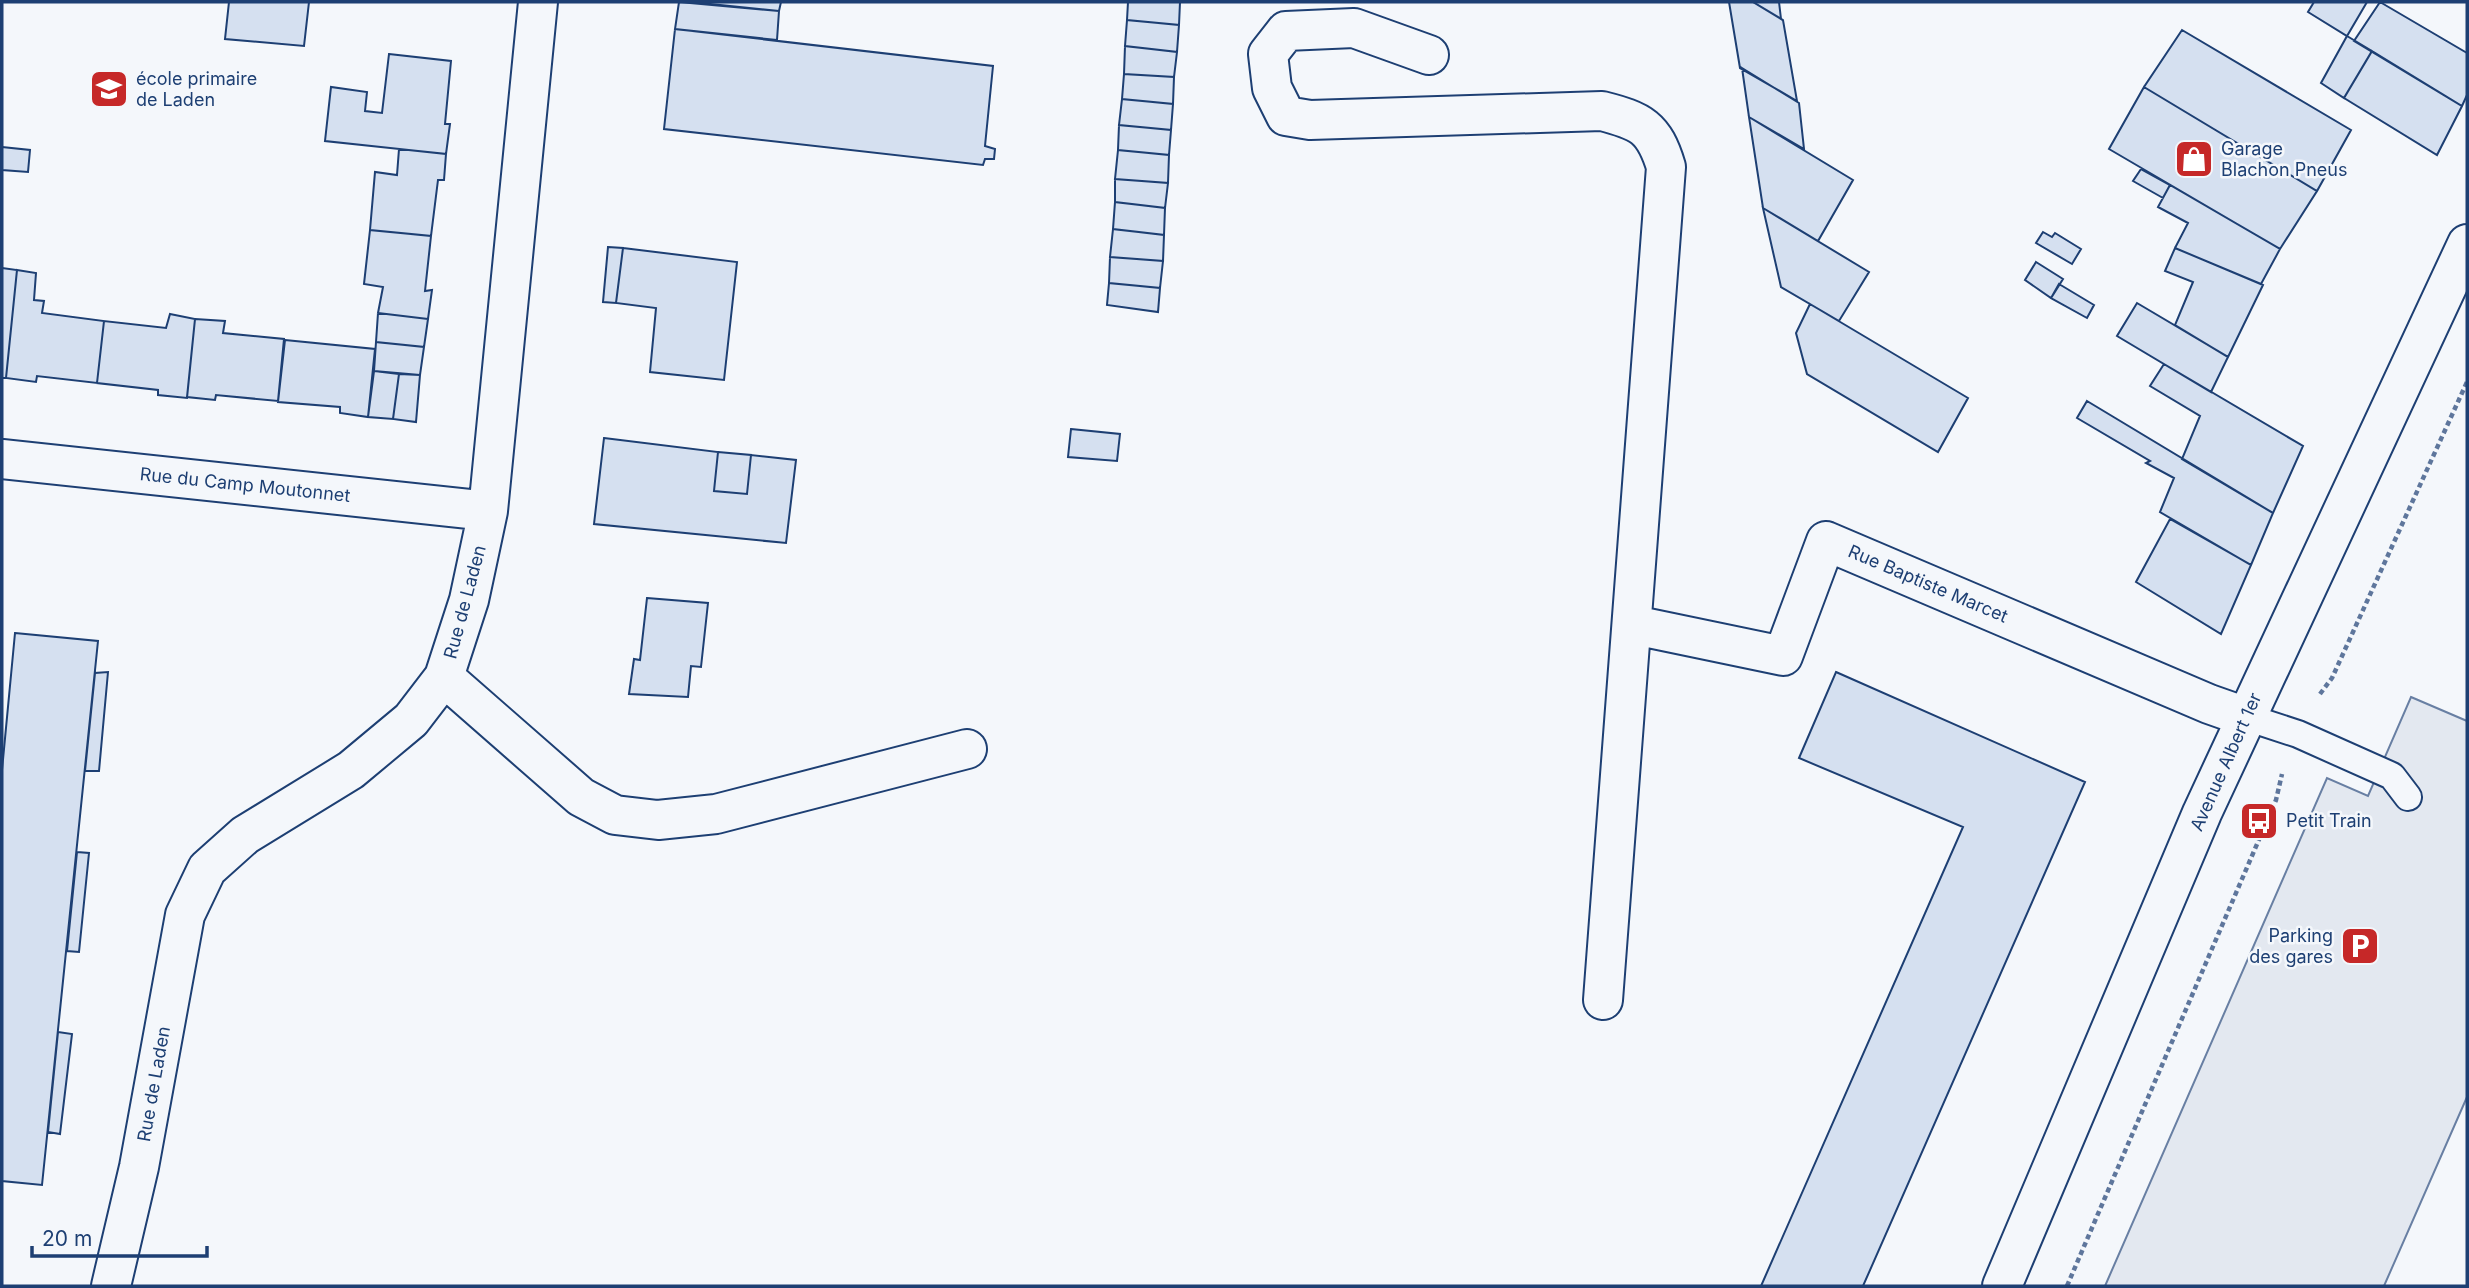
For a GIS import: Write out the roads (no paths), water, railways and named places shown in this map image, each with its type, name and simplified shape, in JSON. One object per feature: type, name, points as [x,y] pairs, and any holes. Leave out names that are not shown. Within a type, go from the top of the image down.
[{"type":"street","name":"Rue de Laden","points":[[111,1286],[139,1167],[185,915],[207,869],[245,835],[351,770],[411,720],[444,677],[469,600],[488,511],[538,2]]},
{"type":"street","points":[[1429,55],[1354,28],[1286,31],[1268,54],[1272,88],[1286,116],[1310,120],[1602,111],[1636,120],[1658,141],[1666,167],[1604,1000]]},
{"type":"street","name":"Avenue Albert 1er","points":[[2002,1286],[2246,717],[2467,244]]},
{"type":"street","name":"Rue du Camp Moutonnet","points":[[2,459],[488,511]]},
{"type":"street","name":"Rue Baptiste Marcet","points":[[1634,625],[1783,656],[1826,541],[2209,704],[2246,717]]},
{"type":"street","points":[[444,677],[581,797],[615,815],[658,820],[716,814],[967,749]]},
{"type":"lane","points":[[2246,717],[2298,734],[2392,776],[2408,797]]},
{"type":"place","name":"école primaire de Laden","points":[[109,89]]},
{"type":"place","name":"Garage Blachon Pneus","points":[[2194,159]]},
{"type":"place","name":"Petit Train","points":[[2259,821]]},
{"type":"place","name":"Parking des gares","points":[[2360,946]]}]
